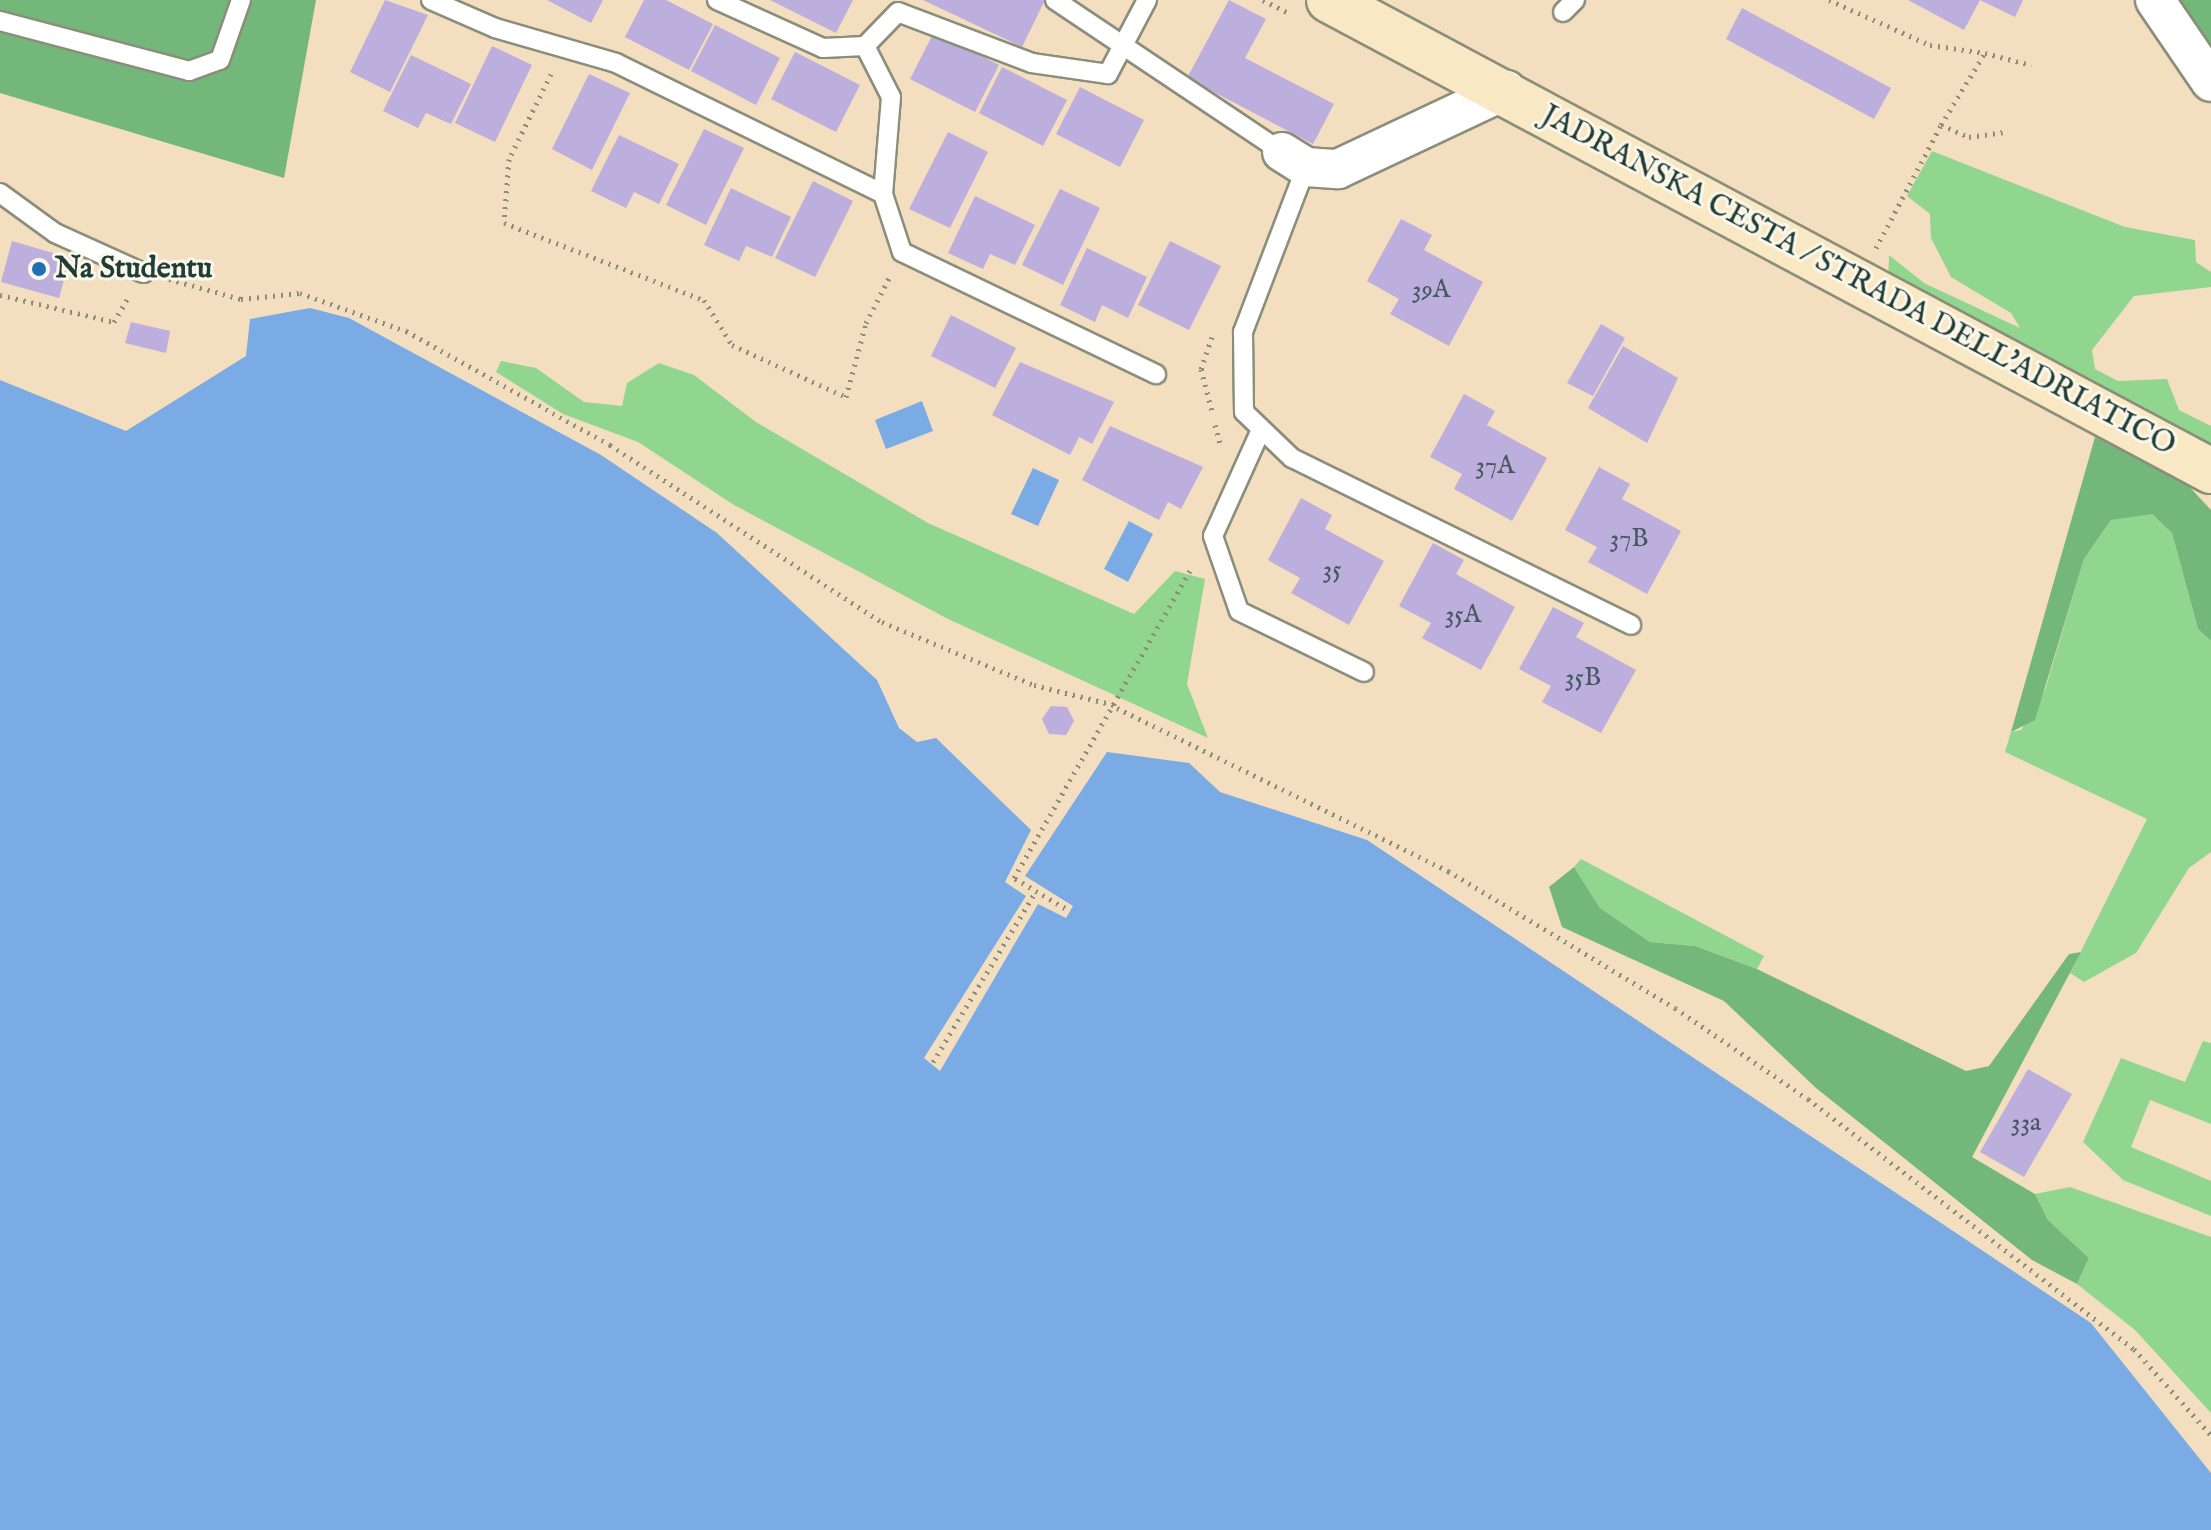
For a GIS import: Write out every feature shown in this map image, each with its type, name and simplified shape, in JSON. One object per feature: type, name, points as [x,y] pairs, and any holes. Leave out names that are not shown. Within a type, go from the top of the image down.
[{"type":"main road","name":"JADRANSKA CESTA / STRADA DELL'ADRIATICO","points":[[1329,0],[1506,90],[1856,287],[2211,471]]},
{"type":"street","points":[[2155,0],[2211,82]]},
{"type":"street","name":"JADRANSKA CESTA / STRADA DELL'ADRIATICO","points":[[1294,159],[1338,169],[1506,90]]},
{"type":"lane","points":[[0,21],[189,71],[220,60],[241,0]]},
{"type":"lane","points":[[431,0],[563,48],[616,63],[883,194]]},
{"type":"lane","points":[[717,0],[823,48],[865,46],[898,12],[1032,63],[1108,74],[1147,0]]},
{"type":"lane","points":[[1055,0],[1126,44],[1186,94],[1294,159],[1243,332],[1241,397],[1260,432],[1292,458],[1631,625]]},
{"type":"lane","points":[[865,46],[891,97],[883,194],[902,252],[1156,374]]},
{"type":"lane","points":[[0,193],[55,233],[143,273]]},
{"type":"lane","points":[[1260,432],[1213,536],[1239,611],[1364,672]]},
{"type":"path","points":[[1829,0],[1930,45],[1985,53],[2031,65]]},
{"type":"path","points":[[563,48],[509,159],[504,223],[704,300],[732,345],[846,397],[866,323],[902,252]]},
{"type":"path","points":[[1875,249],[1941,125],[1985,53]]},
{"type":"path","points":[[1941,125],[1969,137],[2003,132]]},
{"type":"path","points":[[0,295],[114,322],[143,273],[241,299],[300,293],[406,331],[610,445],[882,622],[1034,685],[1118,707],[1448,871],[1675,1008],[1808,1099],[2134,1349],[2211,1435]]},
{"type":"path","points":[[1065,908],[1014,878],[1118,707],[1194,564],[1189,555]]},
{"type":"path","points":[[933,1062],[1035,893]]},
{"type":"green space","points":[[0,0],[316,0],[284,178],[0,93]]},
{"type":"green space","points":[[2178,0],[2211,0],[2211,47]]},
{"type":"green space","points":[[1932,151],[2125,227],[2195,240],[2196,262],[2211,272],[2211,287],[2134,296],[2092,350],[2095,369],[2118,381],[2167,379],[2179,410],[2211,426],[2211,448],[1888,285],[1889,255],[1924,283],[2020,328],[2011,313],[1951,277],[1931,238],[1930,214],[1907,196]]},
{"type":"green space","points":[[501,361],[536,368],[584,402],[622,406],[627,383],[659,363],[694,375],[756,422],[928,523],[1134,614],[1175,571],[1205,579],[1187,684],[1208,738],[948,619],[734,505],[638,442],[563,414],[496,372]]},
{"type":"green space","points":[[2095,437],[2184,481],[2211,510],[2211,641],[2198,629],[2172,533],[2152,514],[2111,520],[2084,559],[2035,720],[2011,732]]},
{"type":"green space","points":[[2128,514],[2152,514],[2172,533],[2198,629],[2211,641],[2211,852],[2189,868],[2136,953],[2084,982],[2070,973],[2147,819],[2005,752],[2011,732],[2021,730],[2045,690],[2084,559],[2111,520]]},
{"type":"green space","points":[[1581,859],[1764,956],[1757,969],[1695,946],[1650,942],[1600,908],[1574,867]]},
{"type":"green space","points":[[1574,867],[1600,908],[1650,942],[1695,946],[1757,969],[1966,1071],[1989,1066],[2069,954],[2081,952],[1972,1157],[2035,1194],[2048,1220],[2089,1258],[2077,1284],[2032,1260],[1816,1088],[1724,1001],[1562,927],[1549,887]]},
{"type":"green space","points":[[2203,1041],[2211,1043],[2211,1124],[2150,1100],[2131,1147],[2211,1181],[2211,1216],[2123,1180],[2083,1142],[2121,1058],[2185,1082]]},
{"type":"green space","points":[[2070,1187],[2211,1237],[2211,1413],[2135,1330],[2077,1284],[2089,1258],[2048,1220],[2035,1194]]},
{"type":"water","points":[[310,308],[349,318],[601,455],[717,533],[877,680],[899,728],[917,742],[936,738],[1031,830],[1005,882],[1026,896],[924,1058],[940,1071],[1038,904],[1066,918],[1073,906],[1025,876],[1107,752],[1189,763],[1220,792],[1367,840],[2091,1323],[2211,1473],[2211,1530],[0,1530],[0,380],[126,431],[246,356],[250,319]]},
{"type":"water","points":[[922,401],[933,431],[886,449],[875,420]]},
{"type":"water","points":[[1033,468],[1059,480],[1038,526],[1011,514]]},
{"type":"water","points":[[1129,521],[1153,534],[1128,582],[1104,569]]},
{"type":"building","points":[[385,0],[428,15],[390,92],[350,72]]},
{"type":"building","points":[[547,0],[603,0],[591,23]]},
{"type":"building","points":[[644,0],[666,0],[713,24],[689,70],[625,37]]},
{"type":"building","points":[[770,0],[853,0],[836,33]]},
{"type":"building","points":[[923,0],[1045,0],[1022,47]]},
{"type":"building","points":[[1229,0],[1266,19],[1245,58],[1334,104],[1313,144],[1187,78]]},
{"type":"building","points":[[1908,0],[1980,0],[1964,30]]},
{"type":"building","points":[[1980,0],[2023,0],[2015,17]]},
{"type":"building","points":[[1742,8],[1891,88],[1874,119],[1726,39]]},
{"type":"building","points":[[715,25],[780,58],[756,105],[691,71]]},
{"type":"building","points":[[934,32],[999,65],[975,112],[910,79]]},
{"type":"building","points":[[492,46],[532,65],[495,142],[455,123]]},
{"type":"building","points":[[795,52],[860,85],[836,132],[771,99]]},
{"type":"building","points":[[411,55],[471,84],[451,124],[426,113],[418,128],[383,111]]},
{"type":"building","points":[[1002,67],[1067,100],[1043,146],[979,113]]},
{"type":"building","points":[[589,74],[630,93],[592,170],[552,149]]},
{"type":"building","points":[[1080,87],[1144,120],[1120,167],[1056,134]]},
{"type":"building","points":[[704,129],[744,148],[706,225],[666,205]]},
{"type":"building","points":[[948,132],[988,152],[950,228],[909,209]]},
{"type":"building","points":[[619,135],[679,164],[659,204],[634,192],[626,208],[591,191]]},
{"type":"building","points":[[813,181],[853,201],[815,277],[775,258]]},
{"type":"building","points":[[731,188],[791,217],[772,257],[746,246],[739,261],[704,245]]},
{"type":"building","points":[[1060,189],[1100,208],[1063,285],[1022,265]]},
{"type":"building","points":[[975,196],[1035,225],[1015,265],[990,254],[983,269],[948,253]]},
{"type":"building","points":[[1401,219],[1432,235],[1424,250],[1483,282],[1449,346],[1390,314],[1399,299],[1367,281]]},
{"type":"building","points":[[12,241],[70,258],[59,298],[1,282]]},
{"type":"building","points":[[1170,241],[1221,266],[1189,330],[1138,305]]},
{"type":"building","points":[[1087,248],[1147,277],[1128,318],[1102,305],[1095,322],[1060,305]]},
{"type":"building","points":[[951,315],[1016,348],[995,388],[931,356]]},
{"type":"building","points":[[131,322],[170,331],[166,353],[125,343]]},
{"type":"building","points":[[1601,324],[1625,338],[1593,396],[1567,383]]},
{"type":"building","points":[[1623,346],[1678,378],[1647,443],[1588,408]]},
{"type":"building","points":[[1020,362],[1114,402],[1092,444],[1079,437],[1070,455],[992,415]]},
{"type":"building","points":[[1464,394],[1495,411],[1487,425],[1547,458],[1512,521],[1454,489],[1462,474],[1430,457]]},
{"type":"building","points":[[1110,426],[1203,467],[1181,509],[1168,502],[1159,520],[1082,480]]},
{"type":"building","points":[[1599,467],[1630,484],[1622,499],[1681,531],[1647,594],[1588,562],[1597,547],[1565,530]]},
{"type":"building","points":[[1301,498],[1332,515],[1325,529],[1384,561],[1349,625],[1291,593],[1300,578],[1268,560]]},
{"type":"building","points":[[1433,543],[1464,560],[1456,574],[1515,607],[1481,670],[1422,638],[1431,623],[1399,606]]},
{"type":"building","points":[[1553,607],[1584,623],[1576,637],[1636,670],[1601,733],[1542,702],[1551,686],[1519,669]]},
{"type":"building","points":[[1051,706],[1067,707],[1074,721],[1066,735],[1049,734],[1042,719]]},
{"type":"building","points":[[2028,1069],[2072,1094],[2024,1177],[1980,1152]]},
{"type":"place","name":"Na Studentu","points":[[39,269]]}]
